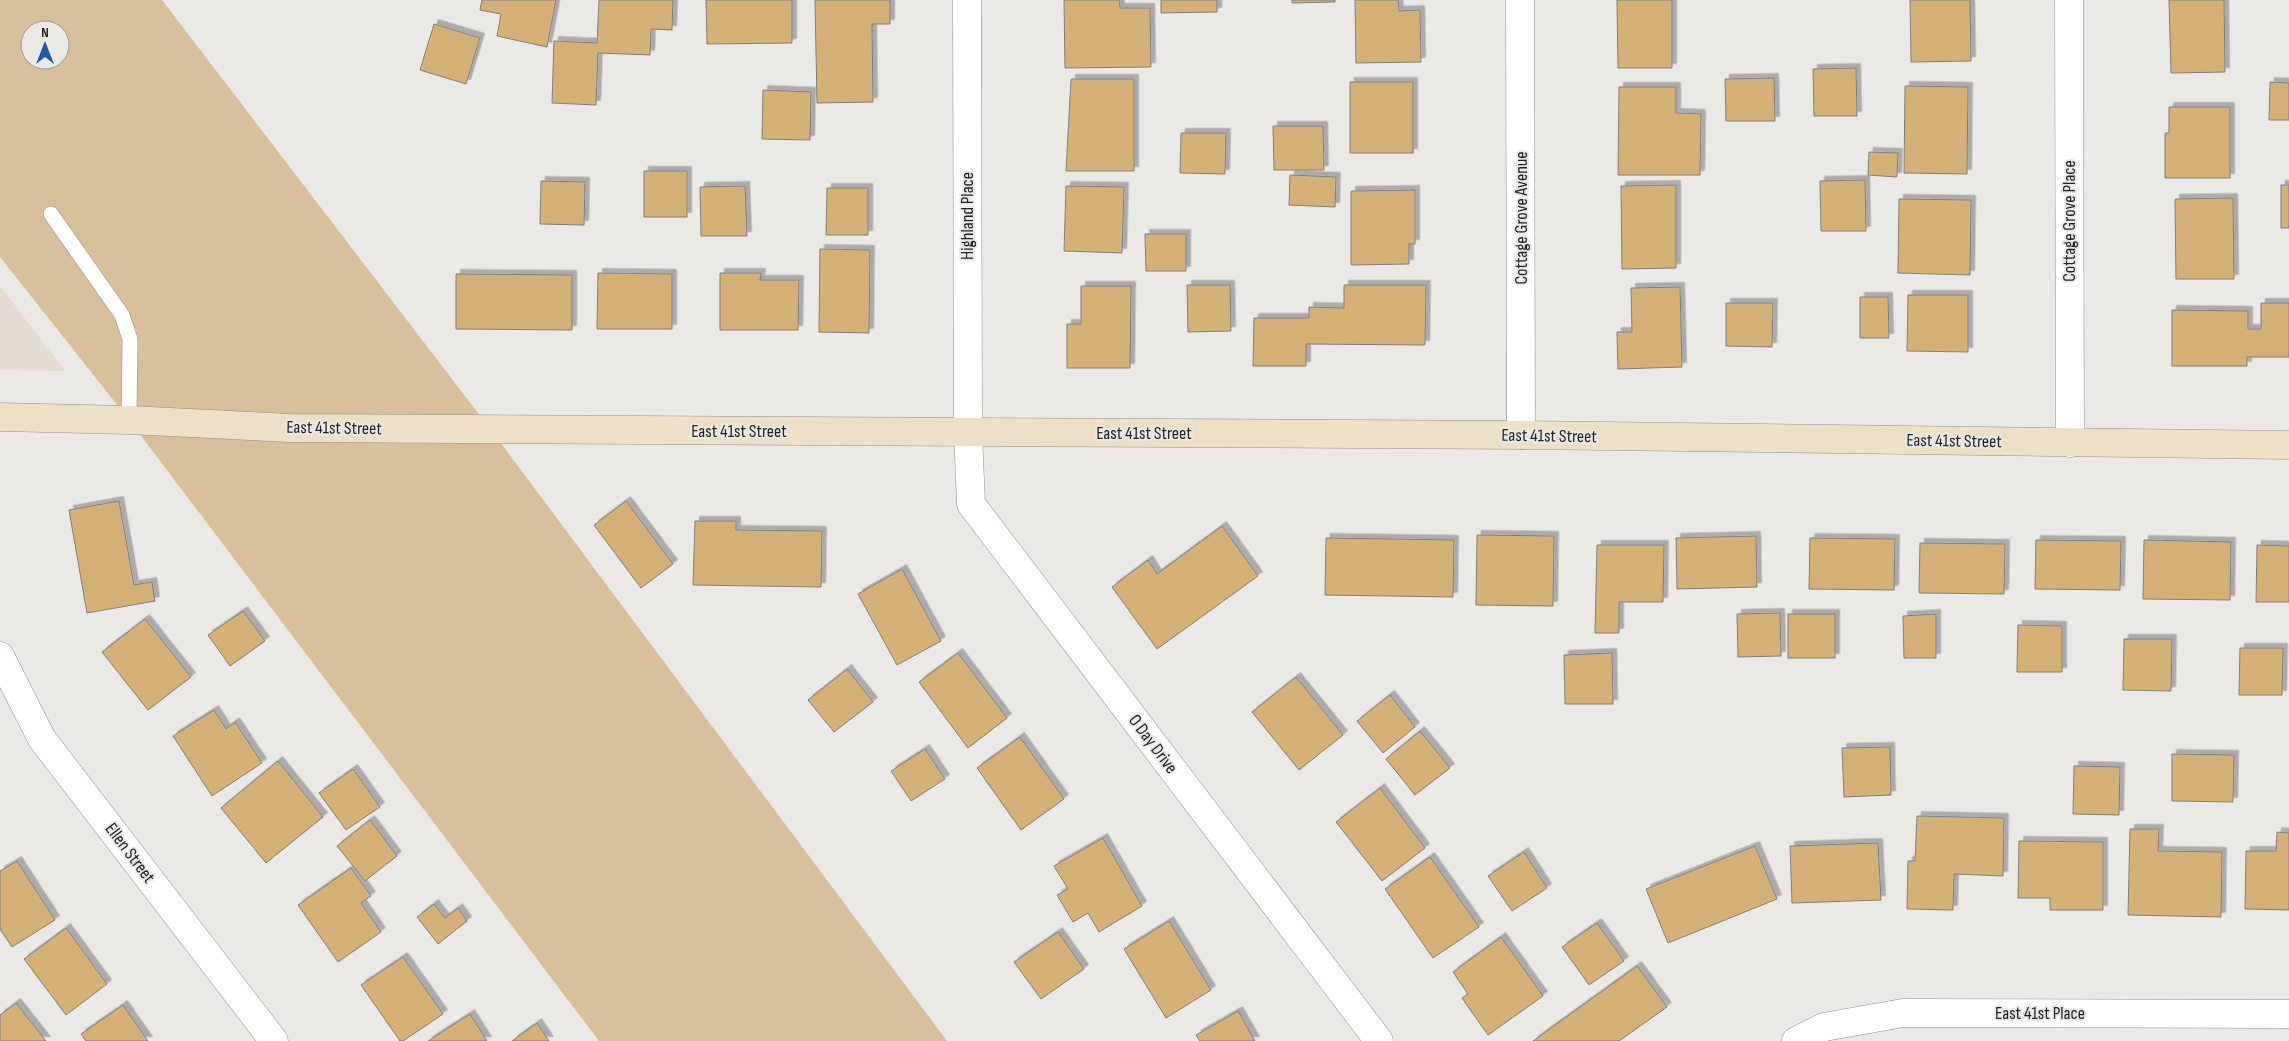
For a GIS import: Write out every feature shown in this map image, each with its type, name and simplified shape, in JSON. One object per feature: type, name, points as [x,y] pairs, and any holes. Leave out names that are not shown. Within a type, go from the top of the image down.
[{"type":"street","name":"Highland Place","points":[[967,0],[968,432]]},
{"type":"street","name":"Cottage Grove Avenue","points":[[1520,0],[1521,435]]},
{"type":"street","name":"Cottage Grove Place","points":[[2069,0],[2070,443]]},
{"type":"street","name":"East 41st Street","points":[[0,418],[129,420],[289,428],[1521,435],[2289,445]]},
{"type":"street","name":"O Day Drive","points":[[968,432],[971,504],[1379,1041]]},
{"type":"street","name":"Ellen Street","points":[[0,656],[42,739],[274,1041]]},
{"type":"street","name":"East 41st Place","points":[[1796,1041],[1824,1027],[1904,1013],[2289,1014]]},
{"type":"lane","points":[[51,214],[122,315],[130,339],[129,420]]},
{"type":"shaded area","points":[[0,0],[162,0],[491,430],[947,1041],[599,1041],[129,420],[0,257]]},
{"type":"shaded area","points":[[0,286],[65,371],[0,370]]},
{"type":"building","points":[[482,0],[556,0],[547,47],[497,36],[501,14],[480,10]]},
{"type":"building","points":[[599,0],[673,0],[672,30],[651,29],[650,55],[598,53],[596,105],[552,103],[554,41],[597,43]]},
{"type":"building","points":[[706,0],[792,0],[792,43],[707,44]]},
{"type":"building","points":[[815,0],[890,0],[890,24],[872,24],[873,102],[817,103]]},
{"type":"building","points":[[1064,0],[1119,0],[1120,8],[1150,8],[1151,67],[1065,68]]},
{"type":"building","points":[[1161,0],[1217,0],[1217,12],[1161,13]]},
{"type":"building","points":[[1292,0],[1335,0],[1335,2],[1292,3]]},
{"type":"building","points":[[1355,0],[1398,0],[1399,11],[1420,10],[1421,62],[1356,63]]},
{"type":"building","points":[[1617,0],[1672,0],[1672,68],[1618,68]]},
{"type":"building","points":[[1910,0],[1970,0],[1971,61],[1911,62]]},
{"type":"building","points":[[2169,0],[2224,0],[2225,72],[2171,73]]},
{"type":"building","points":[[434,24],[480,38],[466,84],[420,70]]},
{"type":"building","points":[[1856,68],[1857,116],[1814,116],[1813,69]]},
{"type":"building","points":[[1774,78],[1775,121],[1726,121],[1725,79]]},
{"type":"building","points":[[1071,79],[1134,79],[1134,171],[1066,171]]},
{"type":"building","points":[[1350,82],[1413,82],[1413,153],[1350,153]]},
{"type":"building","points":[[2270,82],[2289,83],[2289,120],[2269,120]]},
{"type":"building","points":[[1905,86],[1968,87],[1967,174],[1904,173]]},
{"type":"building","points":[[1619,87],[1676,87],[1676,113],[1701,114],[1700,175],[1618,175]]},
{"type":"building","points":[[763,90],[811,92],[810,140],[762,139]]},
{"type":"building","points":[[2169,107],[2230,107],[2230,178],[2165,178],[2165,133],[2169,133]]},
{"type":"building","points":[[1273,126],[1323,126],[1324,170],[1274,170]]},
{"type":"building","points":[[1181,133],[1226,133],[1225,174],[1180,173]]},
{"type":"building","points":[[1869,152],[1898,153],[1897,177],[1868,175]]},
{"type":"building","points":[[644,171],[687,171],[687,217],[644,217]]},
{"type":"building","points":[[1290,175],[1336,177],[1335,207],[1289,205]]},
{"type":"building","points":[[1865,180],[1866,231],[1821,231],[1820,181]]},
{"type":"building","points":[[541,181],[585,182],[584,225],[540,224]]},
{"type":"building","points":[[1676,185],[1676,268],[1622,269],[1621,186]]},
{"type":"building","points":[[2281,185],[2289,185],[2289,228],[2281,228]]},
{"type":"building","points":[[745,186],[747,236],[701,236],[700,187]]},
{"type":"building","points":[[1066,186],[1124,187],[1122,253],[1064,251]]},
{"type":"building","points":[[827,188],[868,188],[868,235],[826,235]]},
{"type":"building","points":[[1415,190],[1415,244],[1409,244],[1409,264],[1351,265],[1351,191]]},
{"type":"building","points":[[2233,198],[2234,279],[2176,279],[2175,199]]},
{"type":"building","points":[[1899,199],[1971,200],[1970,275],[1898,273]]},
{"type":"building","points":[[1145,234],[1186,234],[1186,271],[1146,271]]},
{"type":"building","points":[[820,249],[870,250],[869,333],[819,332]]},
{"type":"building","points":[[598,273],[672,274],[672,329],[597,329]]},
{"type":"building","points":[[720,273],[761,273],[760,280],[799,280],[798,330],[720,330]]},
{"type":"building","points":[[456,274],[572,275],[572,330],[456,329]]},
{"type":"building","points":[[1187,285],[1230,285],[1231,331],[1188,332]]},
{"type":"building","points":[[1344,285],[1426,285],[1425,345],[1306,344],[1306,366],[1253,366],[1254,318],[1309,318],[1309,307],[1344,308]]},
{"type":"building","points":[[1081,286],[1131,286],[1130,368],[1067,368],[1067,324],[1081,324]]},
{"type":"building","points":[[1680,287],[1682,367],[1618,369],[1617,332],[1632,332],[1631,288]]},
{"type":"building","points":[[1908,295],[1968,295],[1968,352],[1907,351]]},
{"type":"building","points":[[1860,297],[1888,297],[1889,338],[1860,338]]},
{"type":"building","points":[[1726,303],[1773,303],[1772,347],[1726,346]]},
{"type":"building","points":[[2261,303],[2289,303],[2289,357],[2247,357],[2247,366],[2172,366],[2172,310],[2248,311],[2248,329],[2261,329]]},
{"type":"building","points":[[119,501],[134,585],[152,582],[155,601],[87,613],[69,510]]},
{"type":"building","points":[[626,501],[673,564],[641,588],[594,525]]},
{"type":"building","points":[[695,521],[736,521],[736,530],[822,531],[821,587],[693,585]]},
{"type":"building","points":[[1222,526],[1258,576],[1157,649],[1112,587],[1148,560],[1157,574]]},
{"type":"building","points":[[1477,535],[1554,536],[1553,606],[1476,605]]},
{"type":"building","points":[[1756,536],[1757,587],[1677,589],[1676,538]]},
{"type":"building","points":[[1326,538],[1454,540],[1453,597],[1325,595]]},
{"type":"building","points":[[1810,538],[1895,539],[1894,590],[1809,589]]},
{"type":"building","points":[[2036,540],[2121,541],[2120,590],[2035,589]]},
{"type":"building","points":[[2144,540],[2231,542],[2230,600],[2143,599]]},
{"type":"building","points":[[1920,543],[2005,544],[2004,594],[1919,593]]},
{"type":"building","points":[[1597,545],[1664,545],[1663,602],[1619,602],[1619,633],[1595,633]]},
{"type":"building","points":[[2257,545],[2289,546],[2289,602],[2256,602]]},
{"type":"building","points":[[902,569],[941,641],[897,665],[858,594]]},
{"type":"building","points":[[243,611],[265,641],[230,666],[208,635]]},
{"type":"building","points":[[1780,613],[1781,656],[1738,657],[1737,614]]},
{"type":"building","points":[[1788,614],[1835,614],[1835,658],[1788,658]]},
{"type":"building","points":[[1936,614],[1936,658],[1904,658],[1903,616]]},
{"type":"building","points":[[145,619],[191,677],[148,710],[102,652]]},
{"type":"building","points":[[2018,625],[2062,626],[2062,672],[2017,672]]},
{"type":"building","points":[[2124,639],[2172,639],[2171,691],[2123,690]]},
{"type":"building","points":[[2240,648],[2283,648],[2282,695],[2239,695]]},
{"type":"building","points":[[958,653],[1007,718],[968,748],[919,682]]},
{"type":"building","points":[[1612,653],[1613,704],[1565,704],[1564,655]]},
{"type":"building","points":[[847,669],[873,702],[834,732],[808,700]]},
{"type":"building","points":[[1296,677],[1343,735],[1299,770],[1252,712]]},
{"type":"building","points":[[1390,695],[1415,727],[1383,753],[1357,721]]},
{"type":"building","points":[[214,710],[226,729],[235,722],[262,763],[212,796],[173,736]]},
{"type":"building","points":[[1420,731],[1450,768],[1415,795],[1386,759]]},
{"type":"building","points":[[1020,737],[1064,799],[1021,830],[977,768]]},
{"type":"building","points":[[1890,747],[1891,795],[1844,797],[1842,748]]},
{"type":"building","points":[[925,749],[945,779],[911,801],[891,771]]},
{"type":"building","points":[[2172,754],[2234,755],[2233,802],[2172,801]]},
{"type":"building","points":[[278,761],[323,817],[266,863],[221,808]]},
{"type":"building","points":[[2074,766],[2120,767],[2119,815],[2073,814]]},
{"type":"building","points":[[353,769],[380,807],[346,830],[319,793]]},
{"type":"building","points":[[1380,788],[1425,848],[1382,881],[1336,822]]},
{"type":"building","points":[[1917,816],[2004,818],[2003,876],[1954,874],[1953,910],[1907,909],[1908,861],[1915,861]]},
{"type":"building","points":[[370,820],[397,856],[365,881],[337,846]]},
{"type":"building","points":[[2130,829],[2159,829],[2158,851],[2222,852],[2221,917],[2128,915]]},
{"type":"building","points":[[2277,832],[2289,833],[2289,910],[2245,909],[2246,851],[2276,851]]},
{"type":"building","points":[[1103,838],[1142,906],[1099,932],[1088,913],[1073,922],[1057,895],[1068,889],[1054,866]]},
{"type":"building","points":[[2019,841],[2103,842],[2103,910],[2050,910],[2050,898],[2018,898]]},
{"type":"building","points":[[1878,843],[1881,900],[1792,903],[1790,846]]},
{"type":"building","points":[[1755,846],[1777,899],[1668,943],[1646,889]]},
{"type":"building","points":[[1524,852],[1547,888],[1512,911],[1488,876]]},
{"type":"building","points":[[1430,857],[1479,927],[1433,958],[1385,889]]},
{"type":"building","points":[[17,861],[55,920],[12,947],[0,929],[0,871]]},
{"type":"building","points":[[351,868],[371,896],[361,903],[381,932],[338,962],[298,905]]},
{"type":"building","points":[[434,904],[445,918],[458,908],[467,921],[438,944],[417,917]]},
{"type":"building","points":[[1169,921],[1211,990],[1166,1018],[1124,949]]},
{"type":"building","points":[[1597,923],[1624,961],[1589,985],[1562,947]]},
{"type":"building","points":[[66,928],[107,984],[66,1015],[24,959]]},
{"type":"building","points":[[1058,932],[1084,969],[1041,999],[1014,962]]},
{"type":"building","points":[[1501,937],[1543,996],[1488,1035],[1462,998],[1468,994],[1453,972]]},
{"type":"building","points":[[403,957],[443,1014],[403,1041],[400,1041],[361,985]]},
{"type":"building","points":[[1637,966],[1667,1007],[1619,1041],[1533,1041]]},
{"type":"building","points":[[16,1003],[46,1041],[0,1041],[0,1015]]},
{"type":"building","points":[[123,1005],[148,1041],[86,1041],[81,1034]]},
{"type":"building","points":[[1238,1011],[1255,1041],[1200,1041],[1196,1035]]},
{"type":"building","points":[[470,1014],[487,1041],[428,1041]]},
{"type":"building","points":[[537,1023],[549,1041],[512,1041]]}]
